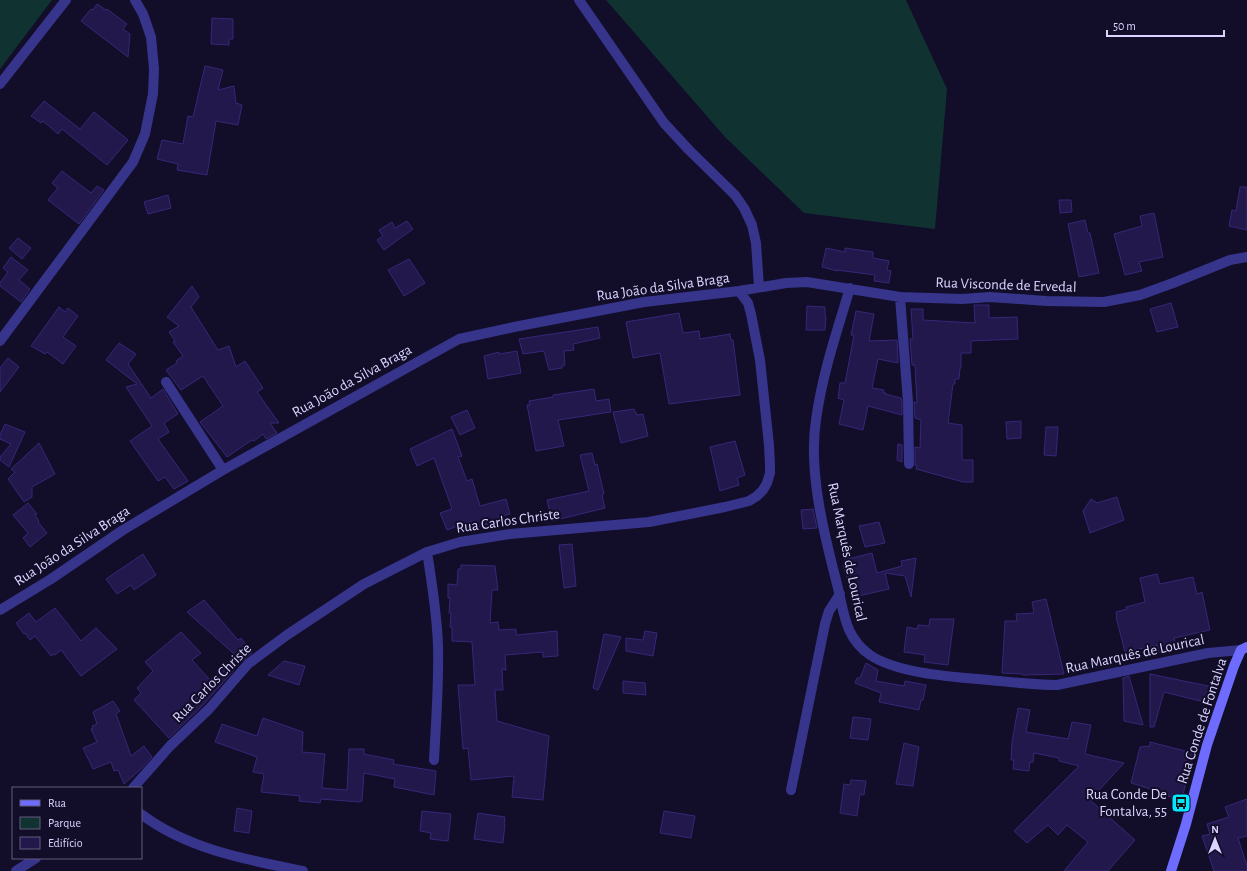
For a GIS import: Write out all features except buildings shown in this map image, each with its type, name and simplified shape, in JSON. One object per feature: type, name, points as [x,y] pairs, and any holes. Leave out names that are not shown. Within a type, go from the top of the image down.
[{"type":"main road","name":"Rua Conde de Fontalva","points":[[1171,871],[1186,824],[1207,745],[1234,666],[1244,648]]},
{"type":"street","points":[[0,84],[66,0]]},
{"type":"street","points":[[0,342],[133,162],[145,134],[153,94],[154,69],[151,37],[144,14],[135,0]]},
{"type":"street","points":[[579,0],[664,123],[688,150],[735,195],[744,208],[752,225],[756,243],[759,287]]},
{"type":"street","name":"Rua Visconde de Ervedal","points":[[759,287],[786,282],[807,282],[900,296],[956,299],[990,297],[1046,301],[1104,302],[1140,295],[1230,260],[1247,257]]},
{"type":"street","name":"Rua João da Silva Braga","points":[[0,610],[51,579],[123,530],[223,470],[459,340],[514,327],[644,302],[738,291],[759,287]]},
{"type":"street","name":"Rua Marquês de Lourical","points":[[850,288],[824,381],[816,420],[814,439],[815,473],[829,552],[840,594],[844,620],[851,634],[861,647],[870,655],[899,668],[1036,685],[1057,685],[1208,653],[1244,648]]},
{"type":"street","name":"Rua Carlos Christe","points":[[134,787],[170,746],[209,709],[248,664],[287,635],[364,584],[427,552],[460,542],[510,534],[648,522],[725,507],[748,501],[757,496],[763,490],[770,474],[768,438],[760,360],[751,314],[748,304],[738,291]]},
{"type":"street","points":[[900,296],[908,394],[909,464]]},
{"type":"street","points":[[166,382],[223,470]]},
{"type":"street","points":[[427,552],[435,602],[438,647],[438,685],[434,760]]},
{"type":"street","points":[[791,790],[825,624],[829,611],[840,594]]},
{"type":"street","points":[[142,815],[167,832],[209,849],[233,856],[303,871]]},
{"type":"street","points":[[16,871],[34,859]]},
{"type":"green space","points":[[0,0],[52,0],[0,69]]},
{"type":"green space","points":[[606,0],[906,0],[947,89],[935,229],[804,213],[725,137]]},
{"type":"place","name":"Rua Conde De Fontalva, 55","points":[[1181,803]]}]
